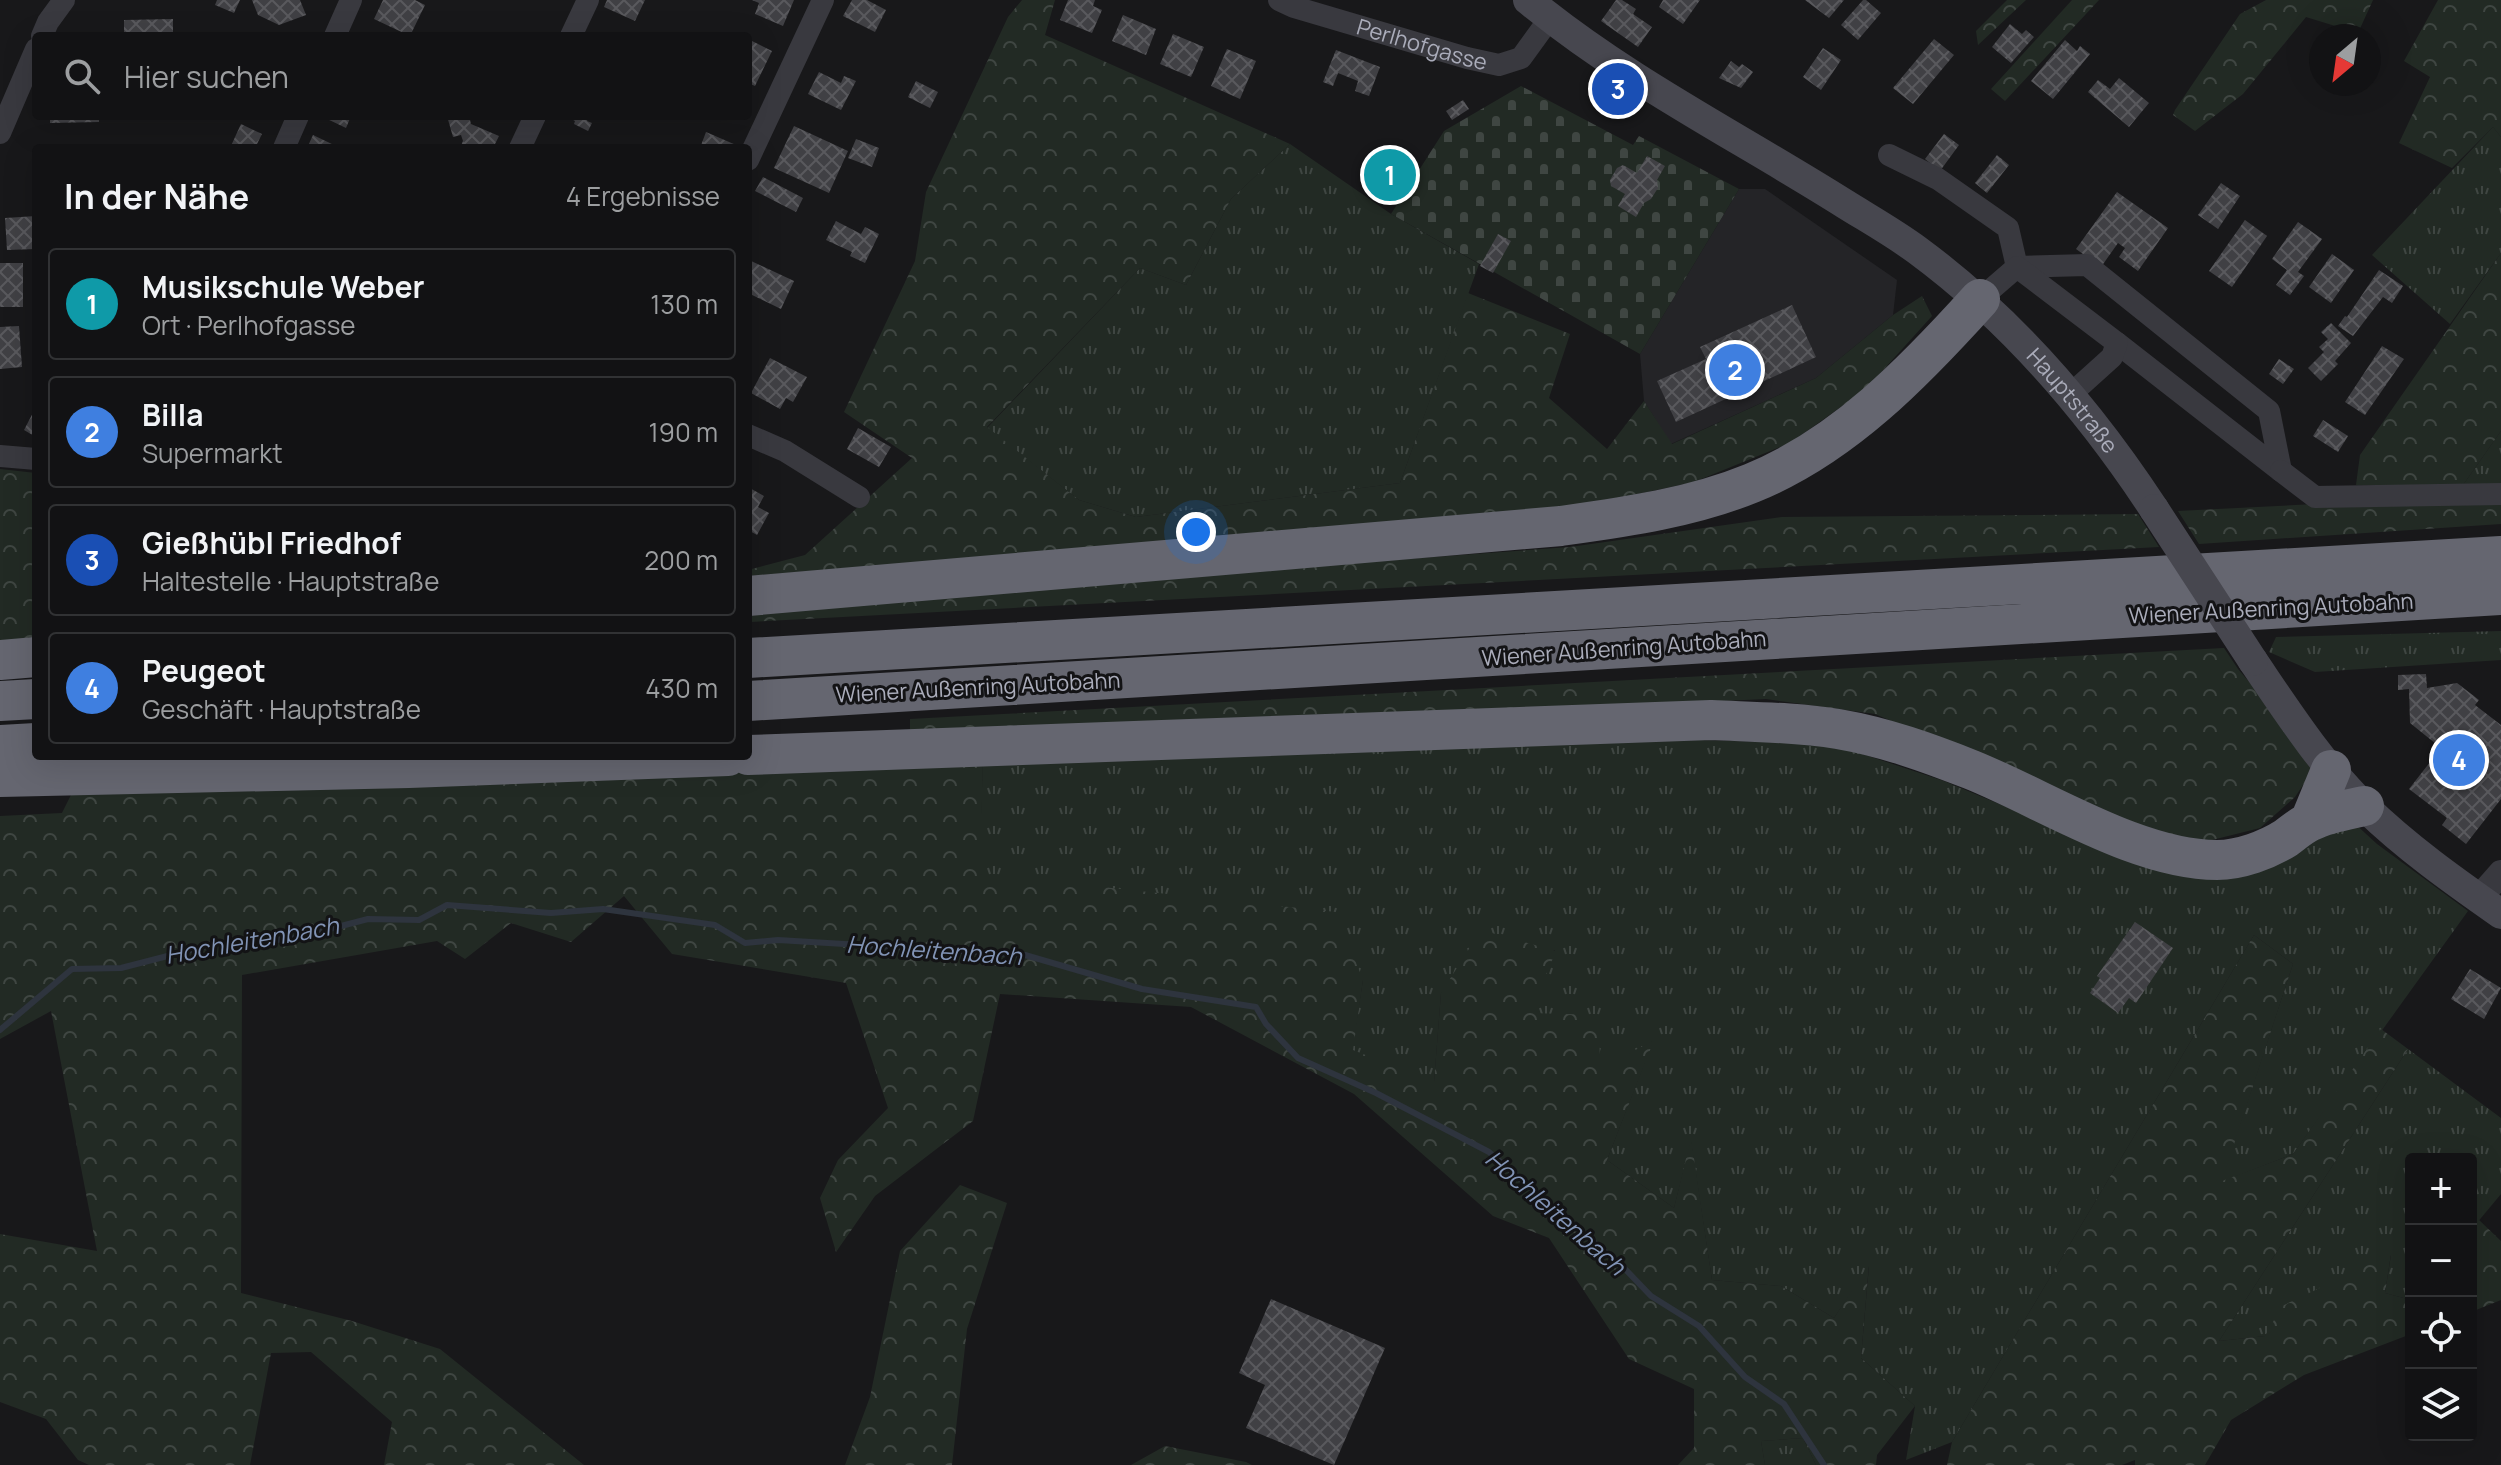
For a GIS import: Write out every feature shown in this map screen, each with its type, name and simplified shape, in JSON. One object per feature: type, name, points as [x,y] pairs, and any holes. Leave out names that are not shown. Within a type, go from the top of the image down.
[{"type":"highway","points":[[752,596],[1561,526],[1648,513],[1702,500],[1752,483],[1792,464],[1837,435],[1937,347],[1980,299]]},
{"type":"highway","name":"Wiener Außenring Autobahn","points":[[752,658],[2501,556]]},
{"type":"highway","name":"Wiener Außenring Autobahn","points":[[752,701],[2501,595]]},
{"type":"highway","points":[[0,660],[32,657]]},
{"type":"highway","points":[[0,701],[32,699]]},
{"type":"highway","points":[[752,755],[1711,720],[1838,729],[1913,748],[2014,788],[2141,845],[2195,859],[2220,860],[2245,856],[2283,840],[2310,821],[2333,812],[2364,806]]},
{"type":"highway","points":[[0,745],[32,743]]},
{"type":"highway","points":[[0,777],[622,760]]},
{"type":"highway","points":[[2310,821],[2331,770]]},
{"type":"main road","name":"Hauptstraße","points":[[1539,9],[1629,73],[1915,248],[1980,299],[2071,394],[2121,458],[2290,717],[2331,770],[2392,832],[2490,906]]},
{"type":"street","points":[[44,32],[64,0]]},
{"type":"street","points":[[337,32],[351,0]]},
{"type":"street","points":[[573,32],[588,0]]},
{"type":"street","points":[[752,151],[823,0]]},
{"type":"street","name":"Perlhofgasse","points":[[1279,0],[1294,7],[1499,65],[1521,58],[1539,9]]},
{"type":"street","points":[[0,133],[32,58]]},
{"type":"street","points":[[286,144],[296,120]]},
{"type":"street","points":[[522,144],[533,120]]},
{"type":"street","points":[[1889,155],[1938,179],[2008,228],[2017,267],[2315,497],[2501,494]]},
{"type":"street","points":[[1980,299],[2017,267],[2087,265],[2269,411],[2281,471]]},
{"type":"street","points":[[2071,394],[2112,357],[2117,343]]},
{"type":"street","points":[[752,443],[785,451],[859,497]]},
{"type":"street","points":[[0,456],[32,459]]},
{"type":"street","name":"Hauptstraße","points":[[2490,906],[2501,873]]},
{"type":"shaded area","points":[[1739,189],[1765,189],[1897,280],[1893,315],[1816,378],[1671,444],[1644,401],[1640,354]]},
{"type":"green space","points":[[1022,0],[1055,0],[1045,35],[1290,144],[1231,199],[1186,285],[1140,268],[987,427],[1079,500],[1136,517],[1400,483],[1468,293],[1570,334],[1549,398],[1607,449],[1644,401],[1672,444],[1816,378],[1893,315],[1922,296],[1932,316],[1866,389],[1790,443],[1694,482],[1539,515],[752,576],[752,569],[805,555],[912,458],[844,412],[915,261],[926,192],[1008,17]]},
{"type":"green space","points":[[2007,0],[2026,0],[1978,45],[1976,31]]},
{"type":"green space","points":[[2072,0],[2099,0],[2005,101],[1991,89]]},
{"type":"green space","points":[[2266,0],[2373,0],[2362,24],[2329,24],[2306,17],[2243,94],[2195,131],[2173,115],[2240,14]]},
{"type":"green space","points":[[2438,0],[2501,0],[2501,137],[2493,127],[2452,168],[2399,143],[2430,77],[2404,61]]},
{"type":"green space","points":[[1521,86],[1633,145],[1639,136],[1739,189],[1640,354],[1391,214],[1444,131]]},
{"type":"green space","points":[[2493,127],[2501,137],[2501,253],[2450,324],[2372,255]]},
{"type":"green space","points":[[1290,144],[1391,214],[1479,264],[1400,483],[1136,517],[1079,500],[987,428],[1140,268],[1186,285],[1231,199]]},
{"type":"green space","points":[[2501,253],[2501,431],[2463,485],[2356,485],[2360,455]]},
{"type":"green space","points":[[2501,431],[2501,503],[2463,485]]},
{"type":"green space","points":[[0,469],[32,473],[32,646],[0,649]]},
{"type":"green space","points":[[2354,502],[2501,503],[2501,524],[2199,544],[2178,511]]},
{"type":"green space","points":[[2138,514],[2159,547],[752,622],[752,607],[1570,547],[1782,517]]},
{"type":"green space","points":[[2501,631],[2501,660],[2315,672],[2269,652],[2276,637]]},
{"type":"green space","points":[[2224,648],[2268,704],[2313,770],[2295,797],[2260,828],[2204,842],[2142,827],[1875,714],[1766,699],[910,738],[910,719]]},
{"type":"green space","points":[[1700,740],[1832,744],[1944,781],[2124,856],[2353,822],[2377,844],[2468,911],[2293,1154],[2221,1182],[2293,964],[2254,935],[1952,1442],[1906,1460],[1915,1406],[1861,1358],[1869,1266],[1834,1318],[1781,1286],[1712,1280],[1691,1141],[1674,1208],[1607,1160],[1653,1041],[1600,1070],[1529,1013],[1555,950],[1441,993],[1434,1083],[1352,1051],[1363,980],[979,874],[983,760]]},
{"type":"green space","points":[[983,760],[980,874],[1336,912],[1363,980],[1353,1050],[1434,1082],[1441,993],[1481,930],[1556,951],[1530,1013],[1599,1015],[1600,1069],[1654,1040],[1607,1160],[1674,1208],[1691,1138],[1712,1280],[1781,1286],[1834,1318],[1869,1264],[1861,1358],[1915,1406],[1877,1455],[1876,1465],[1816,1465],[1803,1438],[1761,1441],[1765,1465],[1678,1465],[1694,1448],[1694,1389],[1629,1359],[1549,1238],[1493,1216],[1354,1094],[1191,1007],[1000,994],[973,1121],[875,1196],[836,1252],[820,1198],[838,1160],[888,1108],[846,983],[672,954],[624,896],[571,942],[511,923],[465,959],[437,941],[242,975],[241,1293],[352,1321],[440,1349],[584,1465],[384,1465],[392,1422],[311,1352],[271,1353],[250,1465],[89,1465],[78,1460],[46,1419],[0,1402],[0,1234],[97,1251],[51,1011],[0,1039],[0,816],[62,813],[72,793]]},
{"type":"green space","points":[[2254,935],[2293,964],[2222,1181],[2293,1154],[2381,1029],[2408,1049],[2219,1341],[2265,1336],[2282,1306],[2391,1254],[2385,1293],[2405,1298],[2405,1336],[2304,1375],[2231,1420],[2205,1465],[2135,1465],[2135,1460],[2122,1465],[1947,1465],[1952,1442]]},
{"type":"green space","points":[[2408,1049],[2501,1118],[2501,1194],[2477,1223],[2477,1153],[2405,1153],[2405,1298],[2385,1293],[2391,1255],[2265,1336],[2219,1341]]},
{"type":"green space","points":[[960,1185],[1007,1203],[967,1329],[952,1465],[845,1465],[870,1397],[900,1251]]},
{"type":"green space","points":[[2479,1220],[2501,1241],[2501,1300],[2477,1310],[2477,1225]]},
{"type":"green space","points":[[1803,1438],[1816,1465],[1765,1465],[1761,1441]]},
{"type":"green space","points":[[1165,1446],[1246,1462],[1252,1465],[1131,1465]]},
{"type":"building","points":[[217,0],[240,0],[234,13],[215,5]]},
{"type":"building","points":[[252,0],[300,0],[306,15],[279,25],[258,15]]},
{"type":"building","points":[[383,0],[415,0],[425,5],[412,32],[402,32],[374,19]]},
{"type":"building","points":[[607,0],[645,0],[635,21],[604,7]]},
{"type":"building","points":[[752,0],[794,0],[783,26],[755,14],[759,3]]},
{"type":"building","points":[[852,0],[867,0],[886,10],[875,32],[843,16]]},
{"type":"building","points":[[1068,0],[1095,0],[1093,6],[1102,10],[1092,33],[1060,20]]},
{"type":"building","points":[[1616,0],[1622,0],[1636,9],[1633,14],[1652,27],[1638,47],[1601,21]]},
{"type":"building","points":[[1663,0],[1700,0],[1683,24],[1659,7]]},
{"type":"building","points":[[1805,0],[1844,0],[1829,18]]},
{"type":"building","points":[[1863,0],[1881,13],[1858,40],[1841,25]]},
{"type":"building","points":[[1123,15],[1156,29],[1146,55],[1112,41]]},
{"type":"building","points":[[173,19],[173,32],[124,32],[124,20]]},
{"type":"building","points":[[2010,24],[2022,34],[2026,30],[2034,37],[2011,63],[1992,47]]},
{"type":"building","points":[[1173,34],[1204,47],[1191,77],[1160,64]]},
{"type":"building","points":[[1934,39],[1954,55],[1913,104],[1893,88]]},
{"type":"building","points":[[2065,40],[2077,51],[2080,46],[2090,54],[2053,99],[2031,81]]},
{"type":"building","points":[[752,41],[772,51],[755,86],[752,85]]},
{"type":"building","points":[[1823,48],[1841,60],[1821,90],[1803,77]]},
{"type":"building","points":[[1227,49],[1256,61],[1240,99],[1211,86]]},
{"type":"building","points":[[1336,50],[1380,67],[1369,96],[1355,91],[1358,81],[1338,73],[1333,86],[1323,82]]},
{"type":"building","points":[[1731,61],[1753,72],[1741,88],[1719,78]]},
{"type":"building","points":[[819,72],[841,83],[844,76],[856,81],[841,110],[808,94]]},
{"type":"building","points":[[2119,78],[2149,103],[2129,127],[2088,92],[2098,80],[2110,89]]},
{"type":"building","points":[[916,81],[938,92],[930,108],[908,97]]},
{"type":"building","points":[[1463,100],[1469,109],[1452,120],[1446,111]]},
{"type":"building","points":[[50,120],[99,120],[99,122],[50,123]]},
{"type":"building","points":[[329,120],[349,120],[346,128]]},
{"type":"building","points":[[448,120],[470,120],[471,124],[499,136],[495,144],[462,144],[461,135],[453,137]]},
{"type":"building","points":[[587,120],[592,123],[588,131],[574,124],[575,121]]},
{"type":"building","points":[[241,124],[262,134],[257,144],[232,144]]},
{"type":"building","points":[[794,126],[848,151],[829,193],[774,168]]},
{"type":"building","points":[[706,132],[734,144],[702,144]]},
{"type":"building","points":[[1944,134],[1959,145],[1940,171],[1925,159]]},
{"type":"building","points":[[313,135],[332,144],[309,144]]},
{"type":"building","points":[[856,139],[879,148],[872,167],[848,158]]},
{"type":"building","points":[[1997,155],[2009,165],[1987,193],[1975,183]]},
{"type":"building","points":[[1647,156],[1665,166],[1657,180],[1658,188],[1636,217],[1618,206],[1625,194],[1611,186],[1610,180],[1617,168],[1623,165],[1637,173]]},
{"type":"building","points":[[1390,159],[1405,169],[1397,181],[1403,185],[1395,198],[1389,194],[1385,200],[1370,190]]},
{"type":"building","points":[[763,177],[803,198],[796,212],[755,191]]},
{"type":"building","points":[[2221,183],[2240,196],[2218,229],[2198,215]]},
{"type":"building","points":[[2117,192],[2168,228],[2138,271],[2119,257],[2125,248],[2118,243],[2101,267],[2076,249]]},
{"type":"building","points":[[32,216],[32,249],[7,250],[5,218]]},
{"type":"building","points":[[2245,220],[2267,236],[2232,287],[2209,271]]},
{"type":"building","points":[[836,221],[861,234],[865,227],[879,234],[865,263],[850,256],[852,252],[826,240]]},
{"type":"building","points":[[2298,222],[2322,239],[2298,272],[2304,276],[2290,295],[2276,285],[2287,270],[2272,259]]},
{"type":"building","points":[[1498,234],[1511,241],[1493,273],[1480,266]]},
{"type":"building","points":[[2332,254],[2354,270],[2331,303],[2309,287]]},
{"type":"building","points":[[752,261],[794,281],[781,309],[752,295]]},
{"type":"building","points":[[0,263],[23,263],[23,307],[0,307]]},
{"type":"building","points":[[2379,270],[2403,286],[2392,303],[2383,297],[2353,336],[2338,326]]},
{"type":"building","points":[[1792,305],[1816,357],[1676,422],[1657,381],[1706,359],[1700,347]]},
{"type":"building","points":[[2331,323],[2351,343],[2335,361],[2338,364],[2321,381],[2308,368],[2324,352],[2319,347],[2328,339],[2321,332]]},
{"type":"building","points":[[19,326],[22,367],[0,369],[0,327]]},
{"type":"building","points":[[2382,346],[2404,359],[2365,415],[2345,402]]},
{"type":"building","points":[[770,358],[807,377],[793,402],[786,398],[780,409],[752,391]]},
{"type":"building","points":[[2279,359],[2294,369],[2283,384],[2269,374]]},
{"type":"building","points":[[32,415],[32,435],[24,430]]},
{"type":"building","points":[[2323,420],[2348,436],[2338,452],[2313,436]]},
{"type":"building","points":[[858,428],[891,447],[879,467],[847,449]]},
{"type":"building","points":[[752,489],[764,496],[758,507],[769,513],[757,535],[752,532]]},
{"type":"building","points":[[2426,674],[2427,688],[2457,683],[2479,700],[2475,705],[2501,725],[2501,799],[2466,844],[2442,825],[2447,818],[2409,789],[2441,748],[2410,723],[2409,689],[2398,690],[2398,675]]},
{"type":"building","points":[[2135,922],[2173,948],[2136,1003],[2129,998],[2118,1013],[2090,993],[2100,978],[2097,976]]},
{"type":"building","points":[[2470,969],[2501,988],[2484,1019],[2451,999]]},
{"type":"building","points":[[1271,1299],[1385,1348],[1334,1465],[1246,1428],[1265,1385],[1239,1373]]},
{"type":"waterway","name":"Hochleitenbach","points":[[0,1030],[72,969],[121,968],[218,943],[291,939],[368,919],[419,920],[447,905],[551,913],[603,909],[715,925],[745,943],[778,940],[1025,955],[1142,989],[1256,1007],[1266,1024],[1298,1058],[1376,1093],[1489,1152],[1625,1269],[1651,1296],[1699,1326],[1745,1377],[1784,1404],[1824,1465]]},
{"type":"place","name":"Gießhübl Friedhof","points":[[1618,89]]},
{"type":"place","name":"Musikschule Weber","points":[[1390,175]]},
{"type":"place","name":"Billa","points":[[1735,370]]},
{"type":"place","name":"Peugeot","points":[[2459,760]]}]
